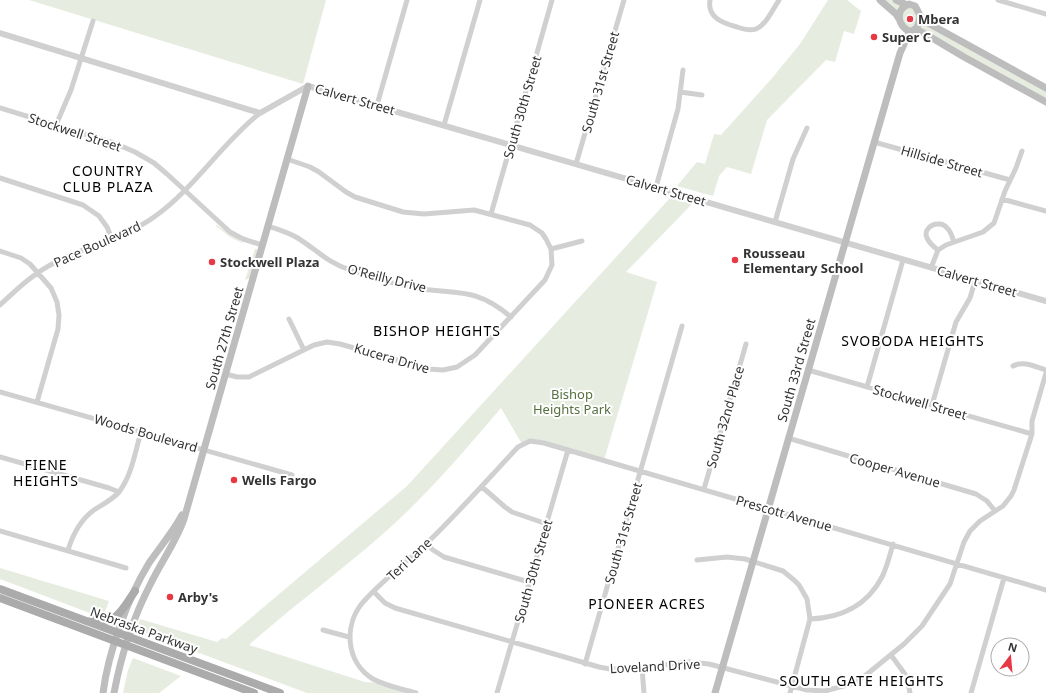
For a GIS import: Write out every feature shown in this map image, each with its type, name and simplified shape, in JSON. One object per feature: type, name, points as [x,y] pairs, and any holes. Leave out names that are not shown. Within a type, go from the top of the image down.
[{"type":"main road","points":[[880,0],[900,19]]},
{"type":"main road","points":[[896,0],[915,6],[928,23],[1046,88]]},
{"type":"main road","points":[[913,30],[919,23],[918,0]]},
{"type":"main road","points":[[909,3],[901,12],[900,19],[902,27],[913,30],[1046,102]]},
{"type":"main road","name":"South 33rd Street","points":[[715,693],[900,53],[902,27]]},
{"type":"main road","name":"South 33rd Street","points":[[900,53],[913,30]]},
{"type":"main road","points":[[1031,93],[1037,82]]},
{"type":"main road","name":"South 27th Street","points":[[114,693],[121,663],[143,598],[181,528],[308,86]]},
{"type":"main road","name":"South 27th Street","points":[[103,693],[106,674],[115,641],[135,591],[149,564],[188,505]]},
{"type":"main road","points":[[166,540],[164,549],[167,555]]},
{"type":"main road","name":"Nebraska Parkway","points":[[0,588],[118,633],[128,641],[254,693]]},
{"type":"main road","points":[[48,607],[90,619],[105,621],[119,614],[135,591]]},
{"type":"main road","name":"Nebraska Parkway","points":[[0,598],[115,641],[128,641],[280,693]]},
{"type":"street","points":[[377,105],[407,0]]},
{"type":"street","points":[[444,125],[480,0]]},
{"type":"street","name":"South 30th Street","points":[[491,214],[552,0]]},
{"type":"street","name":"South 31st Street","points":[[576,164],[624,0]]},
{"type":"street","points":[[710,0],[710,10],[722,23],[746,30],[755,29],[766,20],[778,0]]},
{"type":"street","points":[[998,0],[1046,14]]},
{"type":"street","points":[[56,125],[68,99],[93,20]]},
{"type":"street","points":[[0,33],[260,113]]},
{"type":"street","points":[[656,187],[676,120],[683,70]]},
{"type":"street","name":"Calvert Street","points":[[260,113],[308,86],[1046,301]]},
{"type":"street","points":[[680,92],[702,95]]},
{"type":"street","name":"Calvert Street","points":[[288,98],[295,96],[299,97],[302,106]]},
{"type":"street","name":"Stockwell Street","points":[[0,108],[114,143],[135,152],[161,169],[230,232],[243,239],[262,246]]},
{"type":"street","name":"Pace Boulevard","points":[[0,305],[38,272],[65,257],[132,230],[168,207],[260,113]]},
{"type":"street","points":[[775,222],[793,159],[807,128]]},
{"type":"street","name":"Hillside Street","points":[[874,142],[1010,180]]},
{"type":"street","points":[[931,268],[938,250],[954,242],[983,232],[991,226],[997,217],[1002,199],[1022,151]]},
{"type":"street","points":[[287,158],[319,172],[338,187],[355,197],[403,212],[424,214],[474,210],[491,214],[530,225],[546,238],[551,249],[582,240]]},
{"type":"street","points":[[0,178],[83,205],[100,216],[107,226],[112,239]]},
{"type":"street","points":[[1002,199],[1046,211]]},
{"type":"street","points":[[938,250],[926,236],[928,229],[933,224],[947,226],[954,242]]},
{"type":"street","name":"O'Reilly Drive","points":[[268,226],[295,237],[327,260],[340,267],[400,285],[429,290],[472,294],[492,302],[510,317]]},
{"type":"street","name":"Kucera Drive","points":[[226,374],[243,377],[254,375],[320,343],[334,342],[428,369],[450,369],[464,364],[470,360],[548,276],[552,265],[551,249]]},
{"type":"street","points":[[0,252],[21,258],[30,264],[47,282],[55,295],[59,308],[56,336],[37,402]]},
{"type":"street","points":[[867,386],[903,260]]},
{"type":"street","points":[[932,405],[956,322],[970,298],[975,280]]},
{"type":"street","points":[[289,319],[304,350]]},
{"type":"street","name":"South 31st Street","points":[[585,664],[682,326]]},
{"type":"street","name":"South 32nd Place","points":[[704,489],[746,344]]},
{"type":"street","points":[[1013,366],[1017,363],[1023,363],[1046,372]]},
{"type":"street","name":"Stockwell Street","points":[[808,370],[1032,434]]},
{"type":"street","name":"Loveland Drive","points":[[374,592],[385,603],[395,608],[585,664],[610,669],[630,669],[699,662],[791,687],[825,691],[844,687],[866,675],[909,640],[922,626],[948,589],[954,576],[964,542],[970,531],[980,521],[1007,502],[1014,490],[1032,434],[1032,421],[1046,372]]},
{"type":"street","name":"Woods Boulevard","points":[[0,392],[292,475]]},
{"type":"street","points":[[68,550],[73,534],[82,521],[94,510],[109,501],[118,492],[129,474],[142,432]]},
{"type":"street","name":"Cooper Avenue","points":[[788,438],[976,494],[987,501],[995,511]]},
{"type":"street","name":"Prescott Avenue","points":[[522,444],[533,440],[958,563],[1046,590]]},
{"type":"street","name":"Teri Lane","points":[[416,693],[382,683],[365,673],[352,652],[349,637],[350,628],[355,613],[365,600],[426,543],[522,444]]},
{"type":"street","name":"South 30th Street","points":[[497,693],[568,450]]},
{"type":"street","points":[[0,457],[109,488],[118,492]]},
{"type":"street","points":[[482,486],[512,512],[547,524]]},
{"type":"street","points":[[0,531],[126,568]]},
{"type":"street","points":[[426,543],[433,550],[444,557],[529,582]]},
{"type":"street","points":[[810,619],[823,619],[843,613],[866,599],[882,576],[893,544]]},
{"type":"street","points":[[697,560],[727,557],[752,562],[783,571],[794,580],[803,591],[807,599],[810,619],[809,627],[790,693]]},
{"type":"street","points":[[971,693],[1004,578]]},
{"type":"street","points":[[323,630],[349,637]]},
{"type":"street","points":[[891,655],[908,677],[910,693]]},
{"type":"street","points":[[642,668],[644,693]]},
{"type":"green space","points":[[29,0],[326,0],[303,84]]},
{"type":"green space","points":[[828,0],[847,0],[861,11],[854,34],[844,31],[835,62],[826,60],[767,120],[751,174],[727,167],[719,176],[713,196],[677,186],[697,162],[705,164],[714,134],[721,135],[773,77],[800,44]]},
{"type":"green space","points":[[880,0],[898,1],[910,6],[920,15],[1046,88],[1046,102],[923,32],[910,31]]},
{"type":"green space","name":"Bishop Heights Park","points":[[670,198],[692,204],[626,272],[657,282],[604,460],[539,441],[522,444],[501,408],[436,482],[394,524],[359,555],[249,645],[365,682],[382,683],[416,693],[307,693],[140,631],[138,625],[140,619],[217,642],[222,638],[226,639],[407,486]]},
{"type":"green space","points":[[215,225],[217,225],[244,244],[230,237]]},
{"type":"green space","points":[[255,249],[257,249],[257,254],[250,278],[245,280]]},
{"type":"green space","points":[[0,568],[109,601],[103,618],[0,579]]},
{"type":"green space","points":[[133,658],[181,676],[159,693],[123,693],[128,670]]},
{"type":"place","name":"Mbera","points":[[910,19]]},
{"type":"place","name":"Super C","points":[[874,37]]},
{"type":"place","name":"Rousseau Elementary School","points":[[735,260]]},
{"type":"place","name":"Stockwell Plaza","points":[[212,262]]},
{"type":"place","name":"Wells Fargo","points":[[234,480]]},
{"type":"place","name":"Arby's","points":[[170,597]]},
{"type":"district","name":"COUNTRY CLUB PLAZA","points":[[108,178]]},
{"type":"district","name":"BISHOP HEIGHTS","points":[[437,330]]},
{"type":"district","name":"SVOBODA HEIGHTS","points":[[913,340]]},
{"type":"district","name":"FIENE HEIGHTS","points":[[46,472]]},
{"type":"district","name":"PIONEER ACRES","points":[[647,603]]},
{"type":"district","name":"SOUTH GATE HEIGHTS","points":[[862,680]]}]
